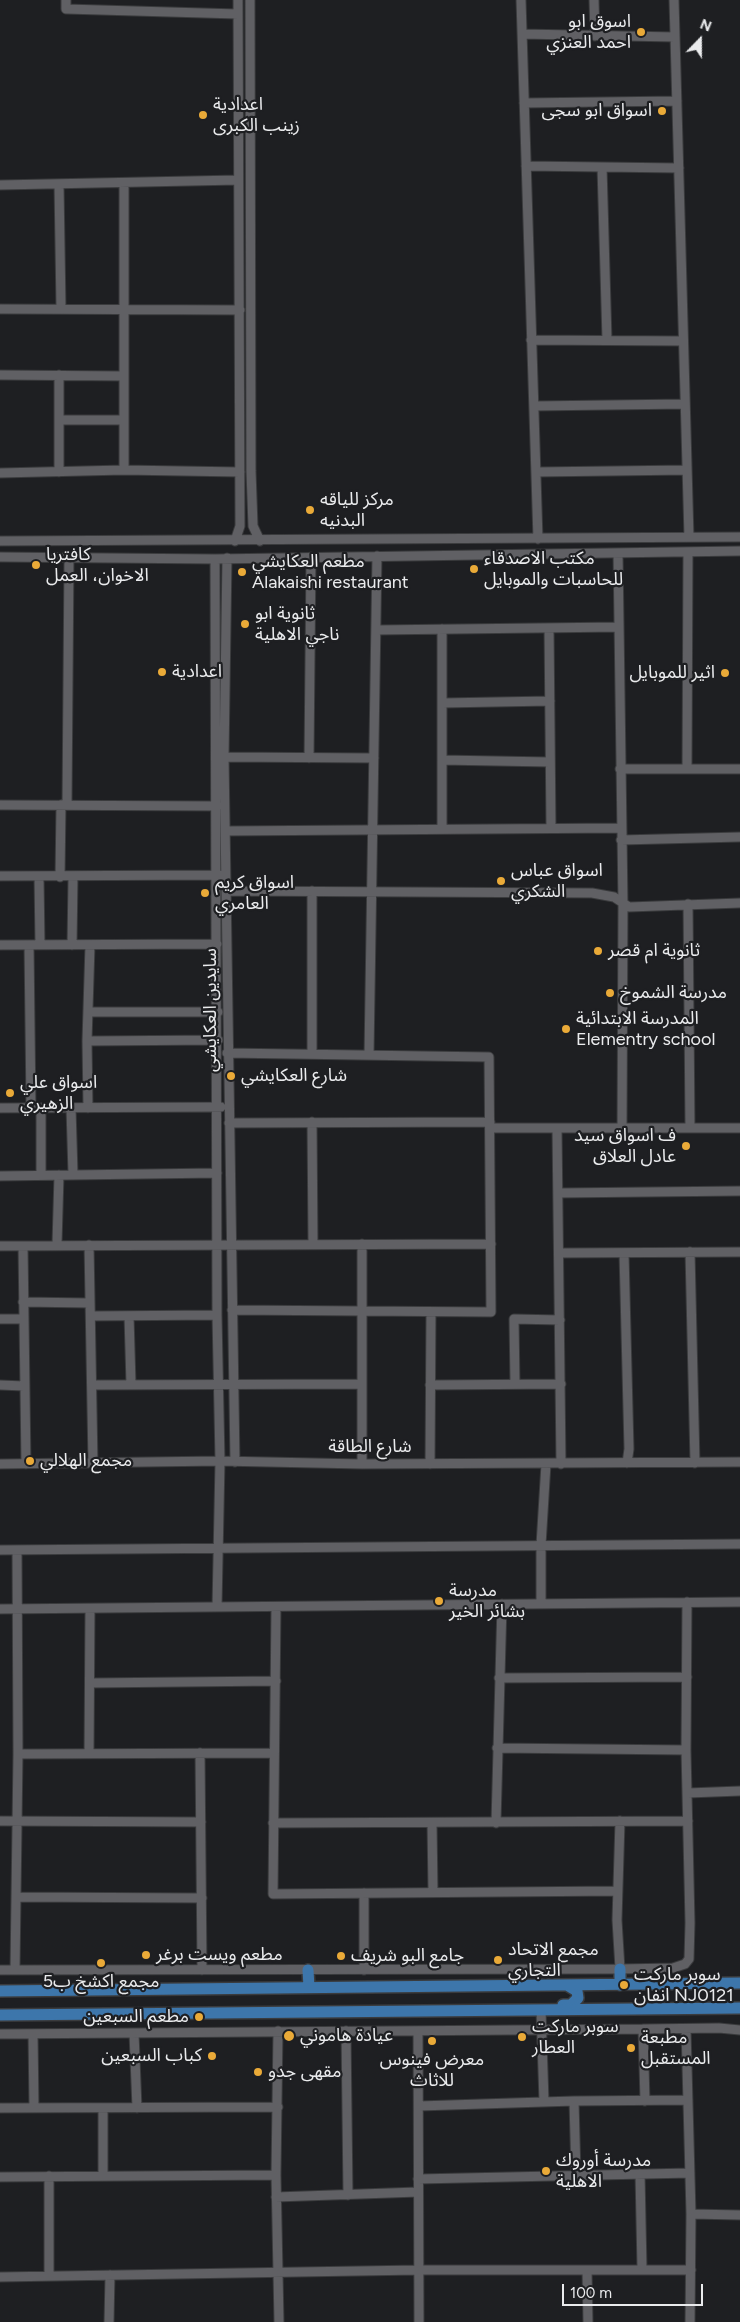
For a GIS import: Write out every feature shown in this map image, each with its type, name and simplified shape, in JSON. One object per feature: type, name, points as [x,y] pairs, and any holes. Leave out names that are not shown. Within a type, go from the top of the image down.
[{"type":"main road","points":[[620,1969],[620,1986]]},
{"type":"main road","points":[[308,1970],[308,1987]]},
{"type":"main road","points":[[0,1991],[308,1987],[620,1986],[737,1982]]},
{"type":"main road","points":[[522,2010],[533,2006],[571,2005],[576,2002],[578,1995],[577,1991],[567,1985]]},
{"type":"main road","points":[[0,2015],[740,2008]]},
{"type":"street","points":[[66,0],[66,9],[238,14]]},
{"type":"street","points":[[235,541],[240,526],[238,0]]},
{"type":"street","points":[[250,0],[253,526],[260,541]]},
{"type":"street","points":[[521,0],[538,539]]},
{"type":"street","points":[[594,0],[595,36]]},
{"type":"street","points":[[674,0],[689,538]]},
{"type":"street","points":[[522,34],[675,37]]},
{"type":"street","points":[[238,50],[250,50]]},
{"type":"street","points":[[524,102],[677,101]]},
{"type":"street","points":[[526,166],[679,168]]},
{"type":"street","points":[[602,167],[607,340]]},
{"type":"street","points":[[0,185],[124,184],[238,180]]},
{"type":"street","points":[[124,184],[124,470]]},
{"type":"street","points":[[59,185],[62,308]]},
{"type":"street","points":[[0,310],[124,308],[240,310]]},
{"type":"street","points":[[531,340],[683,341]]},
{"type":"street","points":[[0,375],[123,376]]},
{"type":"street","points":[[58,375],[59,472]]},
{"type":"street","points":[[534,406],[685,404]]},
{"type":"street","points":[[59,420],[124,420]]},
{"type":"street","points":[[0,473],[124,470],[240,472]]},
{"type":"street","points":[[536,472],[687,470]]},
{"type":"street","points":[[240,526],[253,526]]},
{"type":"street","points":[[0,541],[740,537]]},
{"type":"street","points":[[388,540],[394,548],[391,556]]},
{"type":"street","points":[[421,540],[419,549],[423,555]]},
{"type":"street","points":[[14,557],[18,547],[15,541]]},
{"type":"street","points":[[36,541],[33,548],[40,557]]},
{"type":"street","points":[[0,557],[227,558],[740,551]]},
{"type":"street","points":[[687,769],[688,552]]},
{"type":"street","points":[[618,553],[622,904],[622,1128]]},
{"type":"street","points":[[369,1055],[377,556]]},
{"type":"street","points":[[60,877],[64,805],[69,557]]},
{"type":"street","points":[[309,758],[311,557]]},
{"type":"street","name":"سايدين العكايشي","points":[[215,558],[217,806],[222,875],[227,891],[227,1053],[235,1462]]},
{"type":"street","name":"سايدين العكايشي","points":[[216,1607],[220,1461],[217,1315],[217,944],[226,831],[224,757],[227,558]]},
{"type":"street","points":[[549,628],[551,828]]},
{"type":"street","points":[[376,630],[619,628]]},
{"type":"street","points":[[442,629],[442,828]]},
{"type":"street","points":[[442,702],[550,701]]},
{"type":"street","points":[[224,757],[374,758]]},
{"type":"street","points":[[442,760],[550,762]]},
{"type":"street","points":[[620,769],[740,769]]},
{"type":"street","points":[[0,805],[217,806]]},
{"type":"street","points":[[226,831],[620,828]]},
{"type":"street","points":[[621,840],[740,837]]},
{"type":"street","points":[[0,876],[222,875]]},
{"type":"street","points":[[39,877],[40,945]]},
{"type":"street","points":[[72,877],[72,945]]},
{"type":"street","points":[[227,891],[592,893],[614,897],[628,907],[740,903]]},
{"type":"street","points":[[312,892],[312,1054]]},
{"type":"street","points":[[688,904],[690,1128]]},
{"type":"street","points":[[0,945],[217,944]]},
{"type":"street","points":[[29,945],[30,1108]]},
{"type":"street","points":[[88,1108],[87,1041],[90,945]]},
{"type":"street","points":[[217,964],[227,964]]},
{"type":"street","points":[[88,1012],[218,1012]]},
{"type":"street","points":[[87,1041],[218,1040]]},
{"type":"street","points":[[227,1053],[489,1057],[491,1312],[232,1310]]},
{"type":"street","points":[[0,1108],[228,1107]]},
{"type":"street","points":[[41,1108],[41,1175]]},
{"type":"street","points":[[71,1108],[73,1174]]},
{"type":"street","points":[[229,1123],[312,1122],[556,1128],[740,1128]]},
{"type":"street","points":[[312,1122],[313,1244]]},
{"type":"street","points":[[556,1128],[561,1464]]},
{"type":"street","points":[[0,1176],[217,1173]]},
{"type":"street","points":[[57,1244],[59,1175]]},
{"type":"street","points":[[558,1193],[740,1191]]},
{"type":"street","points":[[0,1246],[57,1244],[491,1244]]},
{"type":"street","points":[[362,1244],[362,1464]]},
{"type":"street","points":[[89,1245],[93,1464]]},
{"type":"street","points":[[23,1246],[26,1464]]},
{"type":"street","points":[[690,1252],[695,1463]]},
{"type":"street","points":[[559,1254],[740,1252]]},
{"type":"street","points":[[624,1253],[629,1449],[627,1464]]},
{"type":"street","points":[[23,1302],[90,1303]]},
{"type":"street","points":[[430,1464],[431,1312]]},
{"type":"street","points":[[91,1316],[217,1315]]},
{"type":"street","points":[[129,1316],[131,1384]]},
{"type":"street","points":[[0,1319],[23,1319]]},
{"type":"street","points":[[515,1384],[514,1319],[560,1320]]},
{"type":"street","points":[[92,1385],[362,1384]]},
{"type":"street","points":[[430,1385],[561,1384]]},
{"type":"street","points":[[0,1386],[24,1386]]},
{"type":"street","name":"شارع الطاقة","points":[[0,1464],[220,1461],[362,1464],[740,1462]]},
{"type":"street","points":[[541,1604],[541,1545],[546,1464]]},
{"type":"street","points":[[0,1550],[740,1544]]},
{"type":"street","points":[[15,1970],[18,1754],[17,1550]]},
{"type":"street","points":[[0,1970],[620,1969],[673,1968],[685,1964],[689,1959],[686,1750],[687,1602]]},
{"type":"street","points":[[0,1609],[90,1610],[740,1602]]},
{"type":"street","points":[[496,1823],[502,1604]]},
{"type":"street","points":[[276,1607],[272,1894],[617,1891]]},
{"type":"street","points":[[89,1753],[90,1610]]},
{"type":"street","points":[[499,1678],[687,1677]]},
{"type":"street","points":[[90,1683],[276,1681]]},
{"type":"street","points":[[497,1748],[686,1750]]},
{"type":"street","points":[[200,1753],[202,1970]]},
{"type":"street","points":[[18,1754],[274,1753]]},
{"type":"street","points":[[688,1793],[740,1791]]},
{"type":"street","points":[[0,1821],[201,1822]]},
{"type":"street","points":[[620,1821],[617,1891],[620,1969]]},
{"type":"street","points":[[274,1823],[688,1821]]},
{"type":"street","points":[[432,1823],[433,1892]]},
{"type":"street","points":[[364,1893],[364,1970]]},
{"type":"street","points":[[16,1896],[202,1898]]},
{"type":"street","points":[[541,2010],[544,2102]]},
{"type":"street","points":[[643,2028],[645,2101]]},
{"type":"street","points":[[0,2034],[643,2028],[740,2030]]},
{"type":"street","points":[[686,2029],[691,2214],[690,2322]]},
{"type":"street","points":[[278,2031],[276,2197],[279,2322]]},
{"type":"street","points":[[346,2031],[348,2195]]},
{"type":"street","points":[[418,2031],[419,2322]]},
{"type":"street","points":[[134,2033],[136,2108]]},
{"type":"street","points":[[33,2034],[34,2108]]},
{"type":"street","points":[[419,2106],[574,2101],[688,2100]]},
{"type":"street","points":[[574,2101],[576,2174]]},
{"type":"street","points":[[0,2108],[278,2107]]},
{"type":"street","points":[[103,2108],[103,2176]]},
{"type":"street","points":[[418,2179],[690,2172]]},
{"type":"street","points":[[0,2177],[276,2174]]},
{"type":"street","points":[[640,2174],[642,2269]]},
{"type":"street","points":[[49,2176],[49,2276]]},
{"type":"street","points":[[276,2197],[418,2192]]},
{"type":"street","points":[[691,2214],[740,2215]]},
{"type":"street","points":[[0,2277],[418,2270],[691,2270]]},
{"type":"street","points":[[588,2270],[588,2322]]},
{"type":"street","points":[[109,2322],[110,2275]]},
{"type":"place","name":"اسوق ابو احمد العنزي","points":[[641,32]]},
{"type":"place","name":"اسواق ابو سجى","points":[[662,111]]},
{"type":"place","name":"اعدادية زينب الكبرى","points":[[203,115]]},
{"type":"place","name":"مركز للياقه البدنيه","points":[[310,510]]},
{"type":"place","name":"كافتريا الاخوان، العمل","points":[[36,565]]},
{"type":"place","name":"مكتب الاصدقاء للحاسبات والموبايل","points":[[474,569]]},
{"type":"place","name":"مطعم العكايشي Alakaishi restaurant","points":[[242,572]]},
{"type":"place","name":"ثانوية ابو ناجي الاهلية","points":[[245,624]]},
{"type":"place","name":"اعدادية","points":[[162,672]]},
{"type":"place","name":"اثير للموبايل","points":[[725,673]]},
{"type":"place","name":"اسواق عباس الشكري","points":[[501,881]]},
{"type":"place","name":"اسواق كريم العامري","points":[[205,893]]},
{"type":"place","name":"ثانوية ام قصر","points":[[598,951]]},
{"type":"place","name":"مدرسة الشموخ","points":[[610,993]]},
{"type":"place","name":"المدرسة الابتدائية Elementry school","points":[[566,1029]]},
{"type":"place","name":"شارع العكايشي","points":[[231,1076]]},
{"type":"place","name":"اسواق علي الزهيري","points":[[10,1093]]},
{"type":"place","name":"ف اسواق سيد عادل العلاق","points":[[686,1146]]},
{"type":"place","name":"مجمع الهلالي","points":[[30,1461]]},
{"type":"place","name":"مدرسة بشائر الخير","points":[[439,1601]]},
{"type":"place","name":"مطعم ويست برغر","points":[[146,1955]]},
{"type":"place","name":"جامع البو شريف","points":[[341,1956]]},
{"type":"place","name":"مجمع الاتحاد التجاري","points":[[498,1960]]},
{"type":"place","name":"مجمع اكشخ ب5","points":[[101,1963]]},
{"type":"place","name":"سوبر ماركت انفان NJ0121","points":[[624,1985]]},
{"type":"place","name":"مطعم السبعين","points":[[199,2017]]},
{"type":"place","name":"عيادة هاموني","points":[[289,2036]]},
{"type":"place","name":"سوبر ماركت العطار","points":[[522,2037]]},
{"type":"place","name":"معرض فينوس للاثاث","points":[[432,2041]]},
{"type":"place","name":"مطبعة المستقبل","points":[[631,2048]]},
{"type":"place","name":"كباب السبعين","points":[[212,2056]]},
{"type":"place","name":"مقهى جدو","points":[[258,2072]]},
{"type":"place","name":"مدرسة أوروك الاهلية","points":[[546,2171]]}]
